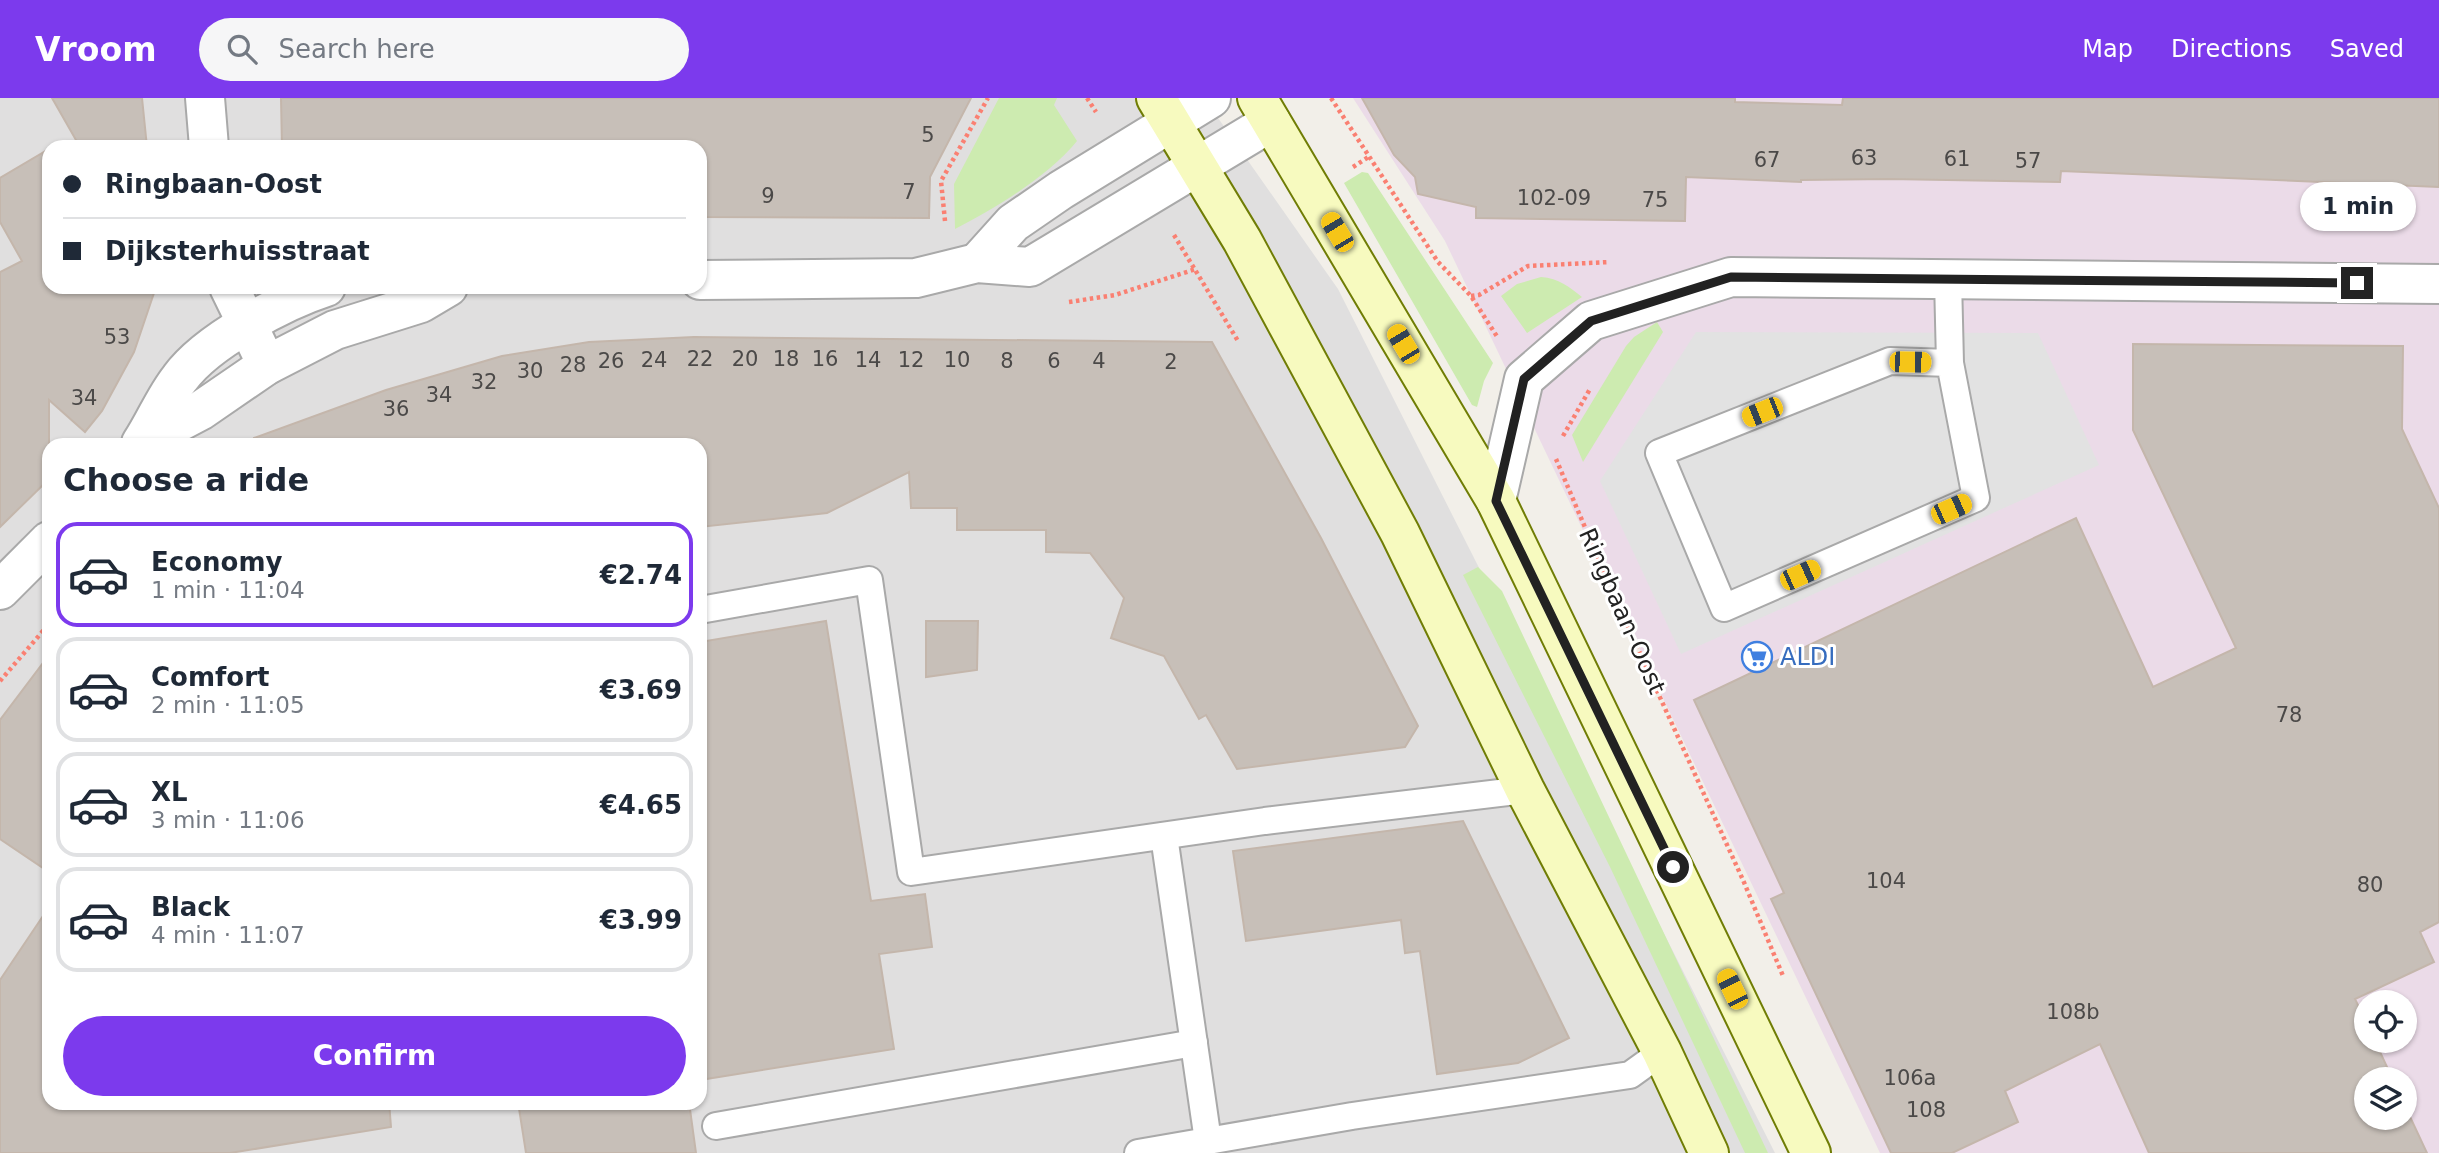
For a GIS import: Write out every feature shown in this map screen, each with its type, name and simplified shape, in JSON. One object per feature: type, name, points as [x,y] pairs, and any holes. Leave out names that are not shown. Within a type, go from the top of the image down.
[{"type":"main road","points":[[1164,110],[1242,240],[1400,533],[1525,790],[1661,1052],[1709,1153]]},
{"type":"main road","points":[[1264,110],[1496,501],[1811,1153]]},
{"type":"street","points":[[205,98],[208,140]]},
{"type":"street","points":[[977,263],[1013,223],[1061,190],[1164,110],[1211,98]]},
{"type":"street","points":[[707,280],[916,278],[977,263],[1030,267],[1198,167],[1264,110]]},
{"type":"street","points":[[1496,501],[1524,379],[1591,321],[1731,277],[2439,284]]},
{"type":"street","points":[[232,294],[267,365]]},
{"type":"street","points":[[144,438],[159,407],[181,375],[203,355],[247,324],[281,305],[308,294]]},
{"type":"street","points":[[150,438],[200,411],[267,365],[335,330],[421,303],[436,294]]},
{"type":"street","points":[[0,590],[42,548]]},
{"type":"lane","points":[[1948,279],[1950,363],[1976,498],[1724,608],[1659,453],[1890,361],[1950,363]]},
{"type":"lane","points":[[707,609],[869,580],[911,872],[1164,836],[1525,790]]},
{"type":"lane","points":[[1164,836],[1208,1141]]},
{"type":"lane","points":[[716,1126],[1194,1043]]},
{"type":"lane","points":[[1138,1153],[1352,1116],[1630,1075],[1661,1052]]},
{"type":"path","points":[[977,263],[946,232],[941,181],[988,98]]},
{"type":"path","points":[[1331,98],[1438,262],[1471,296],[1524,379]]},
{"type":"path","points":[[1471,296],[1479,295],[1528,266],[1567,265]]},
{"type":"path","name":"Ringbaan-Oost","points":[[1554,452],[1618,605],[1743,880],[1788,988]]},
{"type":"path","points":[[0,681],[42,632]]},
{"type":"shaded area","points":[[0,98],[1204,98],[1338,289],[1775,1153],[0,1153]]},
{"type":"shaded area","points":[[1353,98],[2439,98],[2439,1153],[1880,1153],[1445,241]]},
{"type":"shaded area","points":[[1696,332],[2038,333],[2099,465],[1681,654],[1600,481]]},
{"type":"green space","points":[[999,98],[1057,98],[1054,105],[1077,141],[1037,179],[955,229],[954,184]]},
{"type":"green space","points":[[1362,172],[1368,173],[1493,363],[1484,381],[1477,407],[1472,405],[1344,183]]},
{"type":"green space","points":[[1541,277],[1558,281],[1582,297],[1527,333],[1501,296],[1517,284]]},
{"type":"green space","points":[[1657,322],[1663,332],[1583,462],[1572,435],[1626,346],[1634,337]]},
{"type":"green space","points":[[1478,567],[1502,591],[1768,1153],[1745,1153],[1610,867],[1463,575]]},
{"type":"building","points":[[52,98],[142,98],[146,140],[76,140]]},
{"type":"building","points":[[281,98],[971,98],[930,177],[929,218],[707,217],[707,140],[282,140]]},
{"type":"building","points":[[1362,98],[1735,98],[1735,102],[1842,105],[1843,98],[2439,98],[2439,187],[2061,171],[2060,182],[1889,179],[1801,182],[1686,177],[1685,221],[1476,218],[1476,207],[1418,194],[1415,177],[1394,155]]},
{"type":"building","points":[[42,153],[42,294],[154,294],[134,352],[102,411],[85,432],[49,400],[49,438],[42,438],[42,486],[0,527],[0,272],[22,261],[0,222],[0,178]]},
{"type":"building","points":[[694,337],[1212,342],[1321,538],[1418,726],[1405,747],[1237,769],[1206,715],[1199,719],[1164,656],[1111,638],[1124,598],[1090,553],[1046,552],[1046,530],[957,530],[957,508],[911,508],[909,472],[827,513],[707,526],[707,438],[254,438],[386,390],[502,356],[589,342]]},
{"type":"building","points":[[2133,344],[2403,346],[2402,429],[2439,508],[2439,922],[2420,932],[2434,962],[2374,990],[2354,990],[2354,1053],[2381,1053],[2387,1067],[2354,1067],[2354,1130],[2416,1130],[2427,1153],[2149,1153],[2100,1044],[2005,1091],[2018,1122],[1952,1153],[1891,1153],[1771,899],[1784,893],[1694,700],[2076,518],[2153,687],[2236,648],[2133,430]]},
{"type":"building","points":[[826,621],[871,901],[925,894],[932,947],[879,954],[894,1049],[707,1079],[707,641]]},
{"type":"building","points":[[926,621],[978,621],[977,670],[926,677]]},
{"type":"building","points":[[42,664],[42,867],[0,839],[0,720]]},
{"type":"building","points":[[1463,821],[1569,1038],[1518,1063],[1437,1074],[1420,951],[1405,953],[1401,920],[1246,941],[1233,851]]},
{"type":"building","points":[[42,917],[42,1110],[390,1110],[391,1127],[230,1153],[0,1153],[0,980]]},
{"type":"building","points":[[519,1110],[690,1110],[696,1153],[526,1153]]},
{"type":"place","name":"ALDI","points":[[1757,657]]},
{"type":"route","points":[[1673,867],[1496,501],[1524,379],[1591,321],[1731,277],[2357,283]]}]
